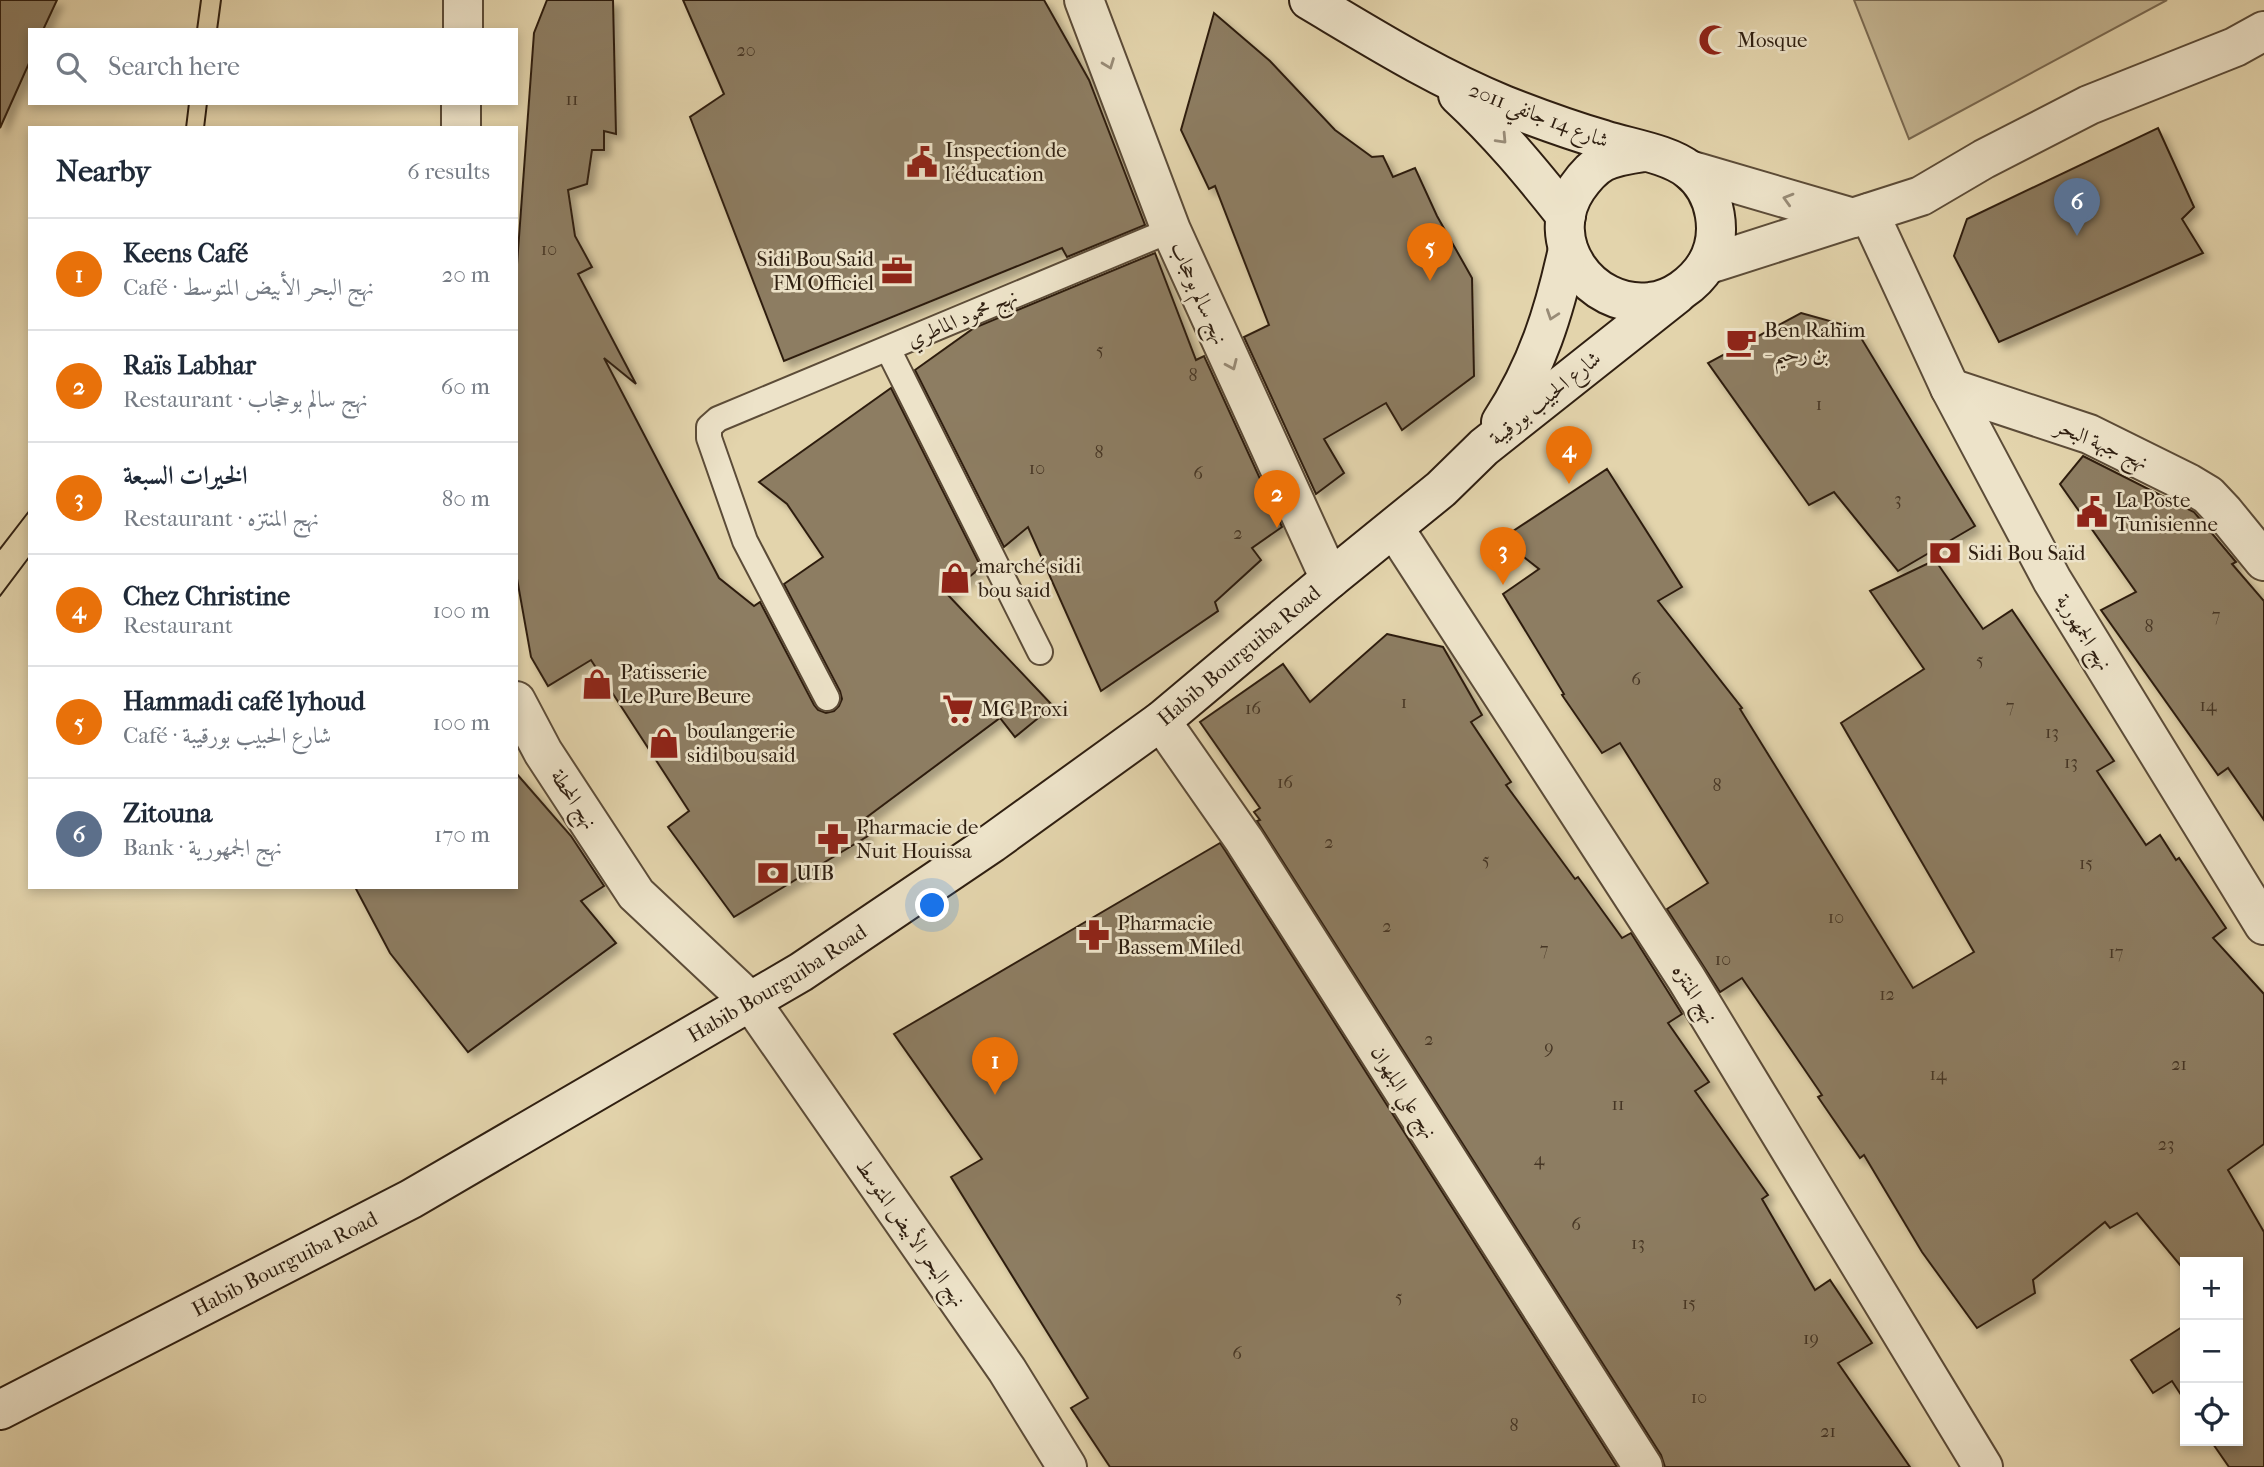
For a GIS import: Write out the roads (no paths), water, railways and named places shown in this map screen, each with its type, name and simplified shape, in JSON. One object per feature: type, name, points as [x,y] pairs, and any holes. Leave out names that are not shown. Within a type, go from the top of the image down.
[{"type":"street","points":[[463,0],[463,28]]},
{"type":"street","name":"نهج سالم بوحجاب","points":[[1084,0],[1171,230],[1329,579]]},
{"type":"street","name":"شارع 14 جانفي 2011","points":[[1309,0],[1435,75],[1503,105],[1573,131],[1644,152]]},
{"type":"street","points":[[1706,265],[1921,195],[2089,105],[2254,43]]},
{"type":"street","name":"شارع 14 جانفي 2011","points":[[1435,75],[1483,118],[1517,155],[1567,232]]},
{"type":"street","points":[[461,105],[461,126]]},
{"type":"street","points":[[1689,170],[1703,186],[1713,204],[1716,226],[1714,246],[1706,265],[1693,281],[1677,294],[1652,302],[1625,302],[1600,291],[1580,272],[1567,232],[1573,195],[1585,177],[1602,163],[1623,155],[1644,152],[1670,159],[1689,170],[1861,215]]},
{"type":"street","name":"نهج الجمهورية","points":[[1861,215],[2052,580],[2264,925]]},
{"type":"street","name":"شارع الحبيب بورقيبة","points":[[1484,447],[1514,402],[1538,354],[1557,302],[1567,232]]},
{"type":"street","name":"شارع الحبيب بورقيبة","points":[[1484,447],[1677,294]]},
{"type":"street","name":"نهج جبهة البحر","points":[[1950,388],[2089,434],[2188,482],[2208,495],[2264,561]]},
{"type":"street","name":"Habib Bourguiba Road","points":[[0,1410],[411,1199],[801,972],[992,843],[1161,721],[1329,579],[1441,489],[1484,447]]},
{"type":"street","name":"نهج المنتزه","points":[[1394,528],[1686,978],[1983,1467]]},
{"type":"street","name":"نهج المحطة","points":[[518,705],[543,752],[636,894],[751,1002]]},
{"type":"street","name":"نهج علي البلهوان","points":[[1161,721],[1244,840],[1643,1467]]},
{"type":"street","name":"نهج البحر الأبيض المتوسط","points":[[751,1002],[1007,1370],[1067,1467]]},
{"type":"lane","name":"نهج محمود الماطري","points":[[827,698],[745,541],[709,438],[709,427],[718,419],[1171,230]]},
{"type":"lane","points":[[888,349],[1040,652]]},
{"type":"tram line","points":[[197,28],[201,0]]},
{"type":"tram line","points":[[217,28],[221,0]]},
{"type":"tram line","points":[[186,126],[189,105]]},
{"type":"tram line","points":[[204,126],[207,105]]},
{"type":"tram line","points":[[0,549],[28,513]]},
{"type":"tram line","points":[[0,596],[28,559]]},
{"type":"place","name":"Mosque","points":[[1714,40]]},
{"type":"place","name":"Inspection de l'éducation","points":[[922,162]]},
{"type":"place","name":"Zitouna","points":[[2077,236]]},
{"type":"place","name":"Sidi Bou Said FM Officiel","points":[[897,271]]},
{"type":"place","name":"Hammadi café lyhoud","points":[[1430,281]]},
{"type":"place","name":"Ben Rahim - بن رحيم","points":[[1741,342]]},
{"type":"place","name":"Chez Christine","points":[[1569,484]]},
{"type":"place","name":"La Poste Tunisienne","points":[[2092,512]]},
{"type":"place","name":"Raïs Labhar","points":[[1277,528]]},
{"type":"place","name":"Sidi Bou Saïd","points":[[1945,553]]},
{"type":"place","name":"marché sidi bou said","points":[[955,578]]},
{"type":"place","name":"الخيرات السبعة","points":[[1503,585]]},
{"type":"place","name":"Patisserie Le Pure Beure","points":[[597,684]]},
{"type":"place","name":"MG Proxi","points":[[958,709]]},
{"type":"place","name":"boulangerie sidi bou said","points":[[664,743]]},
{"type":"place","name":"Pharmacie de Nuit Houissa","points":[[833,839]]},
{"type":"place","name":"UIB","points":[[773,873]]},
{"type":"place","name":"Pharmacie Bassem Miled","points":[[1094,935]]},
{"type":"place","name":"Keens Café","points":[[995,1095]]}]
